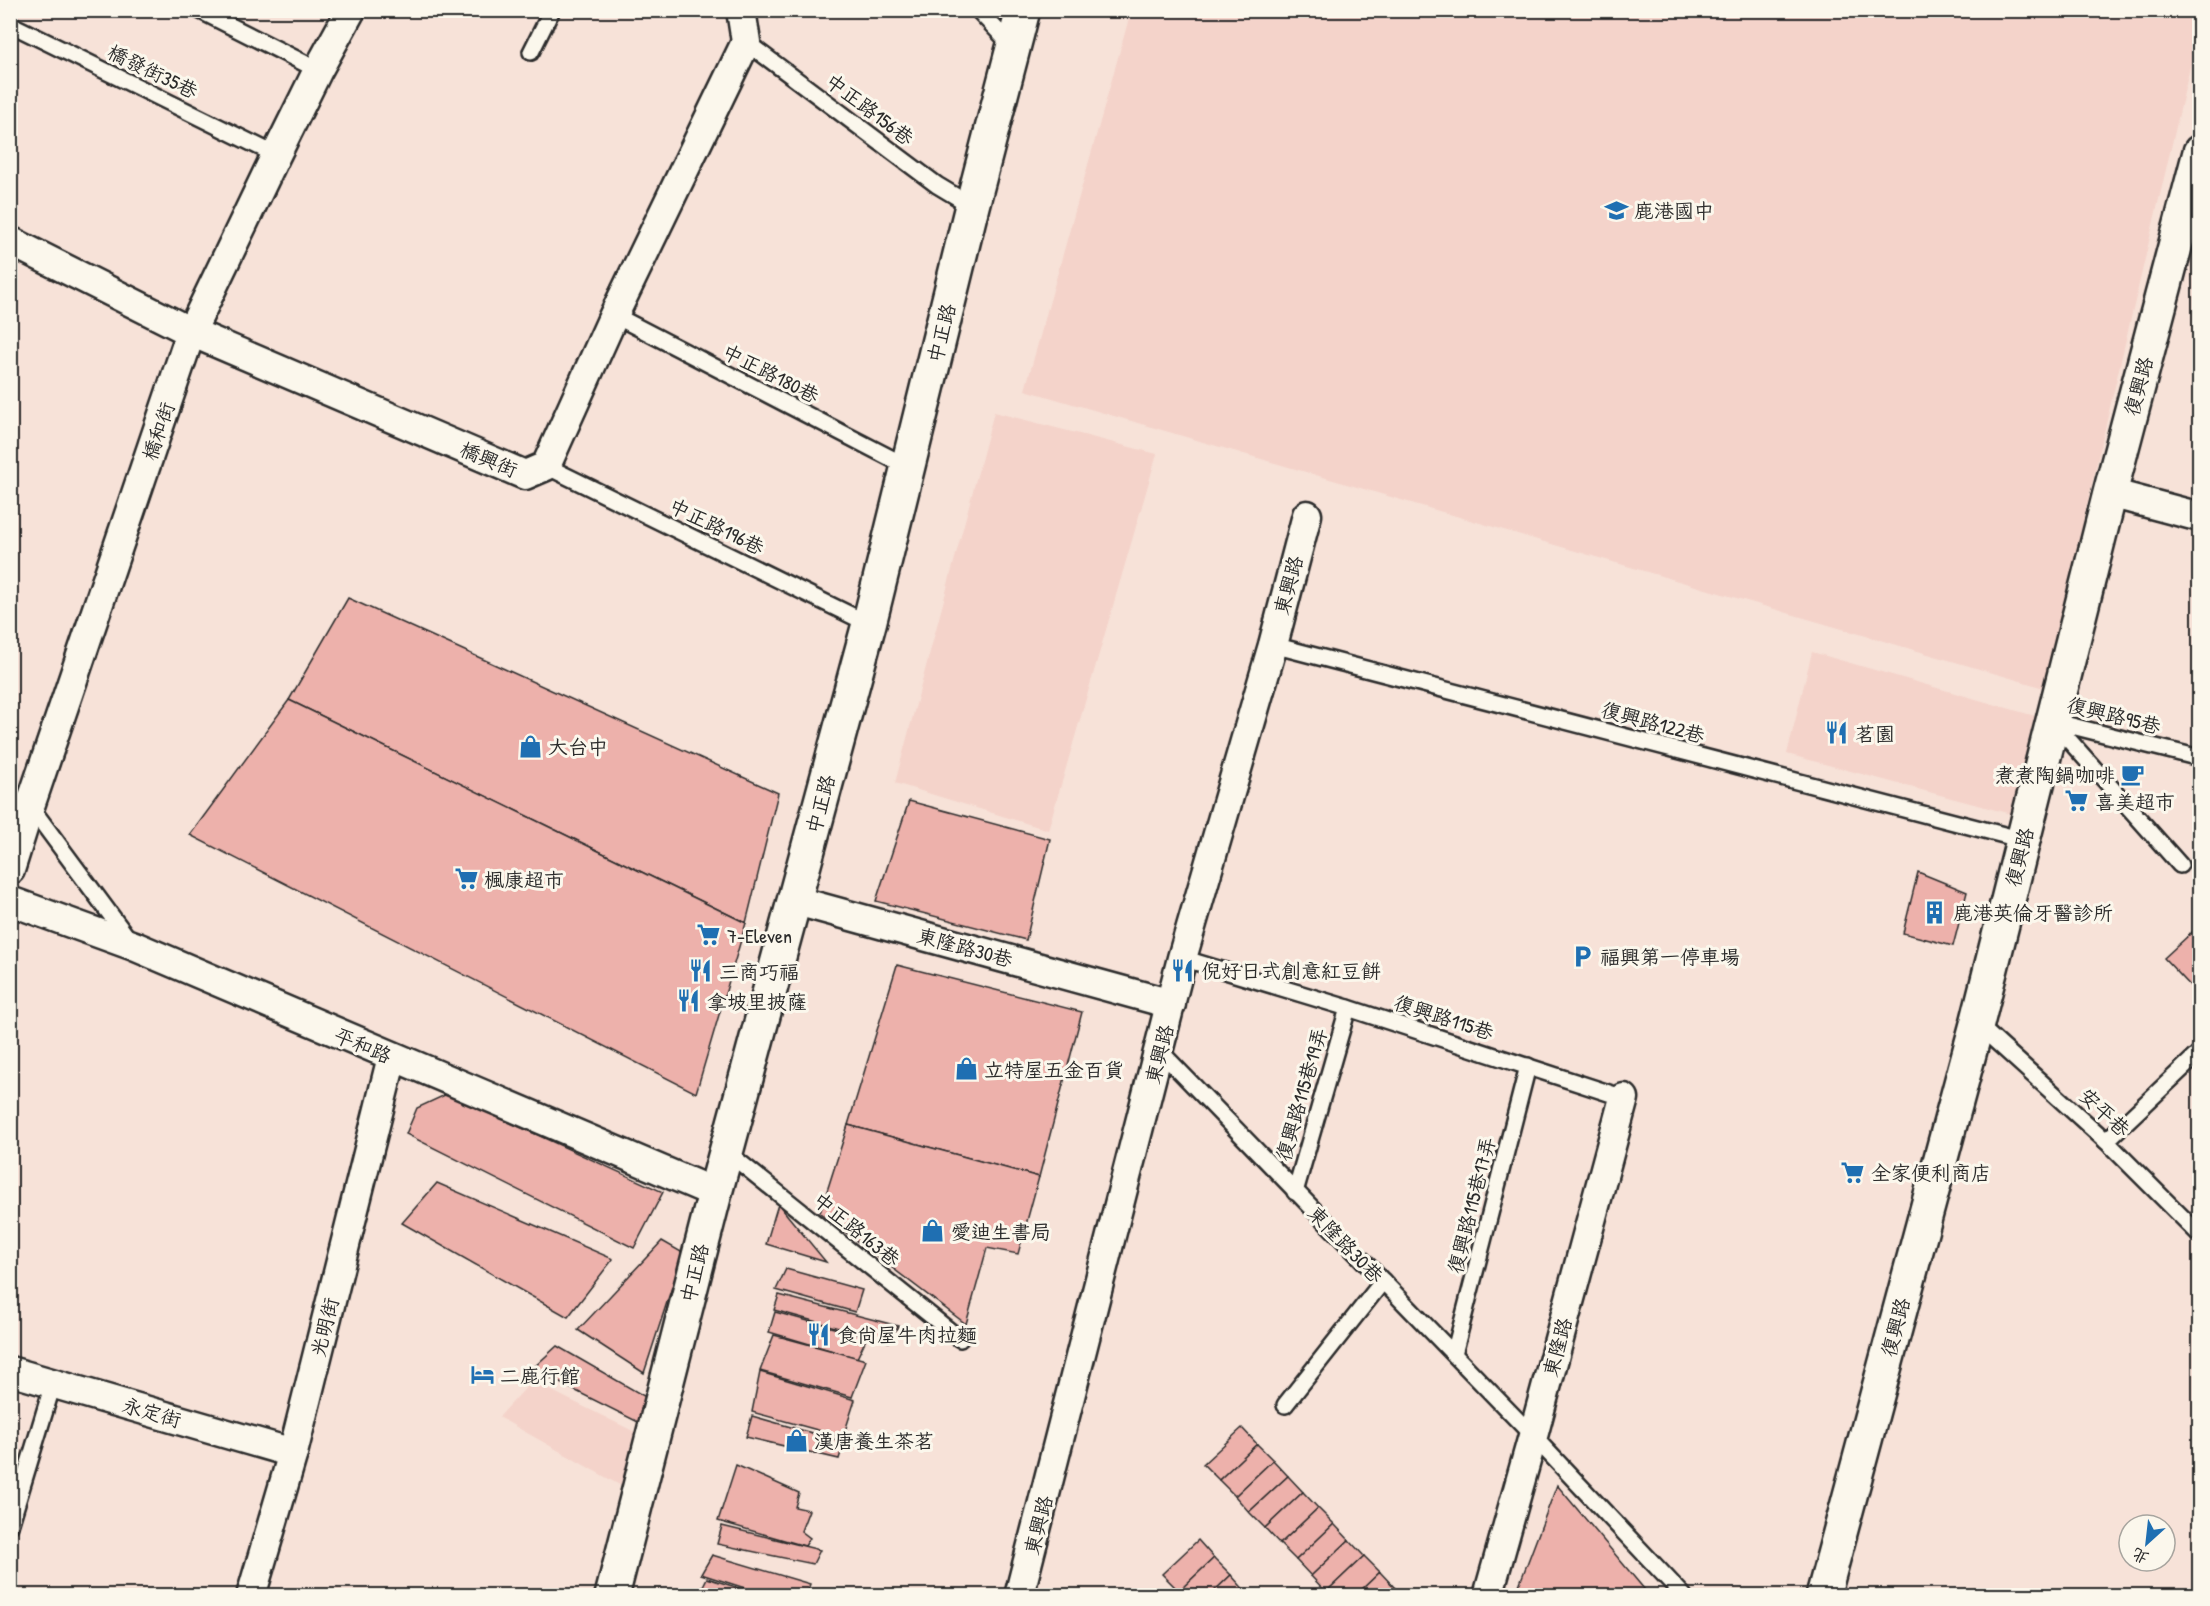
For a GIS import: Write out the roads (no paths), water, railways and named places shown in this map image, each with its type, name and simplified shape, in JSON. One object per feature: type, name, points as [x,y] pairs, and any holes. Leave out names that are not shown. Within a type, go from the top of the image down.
[{"type":"main road","name":"中正路","points":[[612,1596],[715,1193],[869,624],[1023,10]]},
{"type":"main road","name":"復興路","points":[[1823,1596],[1977,1024],[2110,493],[2199,152]]},
{"type":"street","name":"橋和街","points":[[10,870],[20,797],[191,332],[276,154],[351,10]]},
{"type":"street","points":[[741,10],[746,42]]},
{"type":"street","name":"橋興街","points":[[10,241],[191,332],[525,474],[546,466],[614,315],[746,42]]},
{"type":"street","points":[[2110,493],[2199,518]]},
{"type":"street","name":"東興路","points":[[1019,1596],[1160,1052],[1182,958],[1273,645],[1307,515]]},
{"type":"street","name":"東隆路30巷","points":[[793,900],[1171,1004]]},
{"type":"street","name":"平和路","points":[[10,901],[134,946],[715,1193]]},
{"type":"street","name":"光明街","points":[[251,1596],[293,1453],[392,1057]]},
{"type":"street","name":"東隆路","points":[[1488,1596],[1624,1098]]},
{"type":"street","name":"永定街","points":[[10,1371],[293,1453]]},
{"type":"lane","points":[[199,10],[318,70]]},
{"type":"lane","points":[[531,52],[552,10]]},
{"type":"lane","points":[[978,10],[1012,47]]},
{"type":"lane","name":"橋發街35巷","points":[[10,24],[276,154]]},
{"type":"lane","name":"中正路156巷","points":[[746,42],[937,185],[972,206]]},
{"type":"lane","name":"中正路180巷","points":[[614,315],[908,467]]},
{"type":"lane","name":"中正路196巷","points":[[546,466],[869,624]]},
{"type":"lane","name":"復興路122巷","points":[[1273,645],[2023,840]]},
{"type":"lane","points":[[2052,721],[2180,865]]},
{"type":"lane","name":"復興路95巷","points":[[2052,721],[2199,758]]},
{"type":"lane","points":[[20,797],[134,946]]},
{"type":"lane","name":"復興路115巷","points":[[1182,958],[1348,1008],[1624,1098]]},
{"type":"lane","name":"復興路115巷19弄","points":[[1295,1192],[1348,1008]]},
{"type":"lane","name":"安平巷","points":[[1977,1024],[2106,1141],[2199,1234]]},
{"type":"lane","name":"東隆路30巷","points":[[1160,1052],[1533,1436],[1684,1596]]},
{"type":"lane","points":[[2106,1141],[2199,1052]]},
{"type":"lane","name":"復興路115巷17弄","points":[[1454,1354],[1528,1066]]},
{"type":"lane","name":"中正路163巷","points":[[727,1152],[960,1338]]},
{"type":"lane","points":[[1285,1404],[1383,1281]]},
{"type":"lane","points":[[10,1526],[53,1384]]},
{"type":"place","name":"鹿港國中","points":[[1616,210]]},
{"type":"place","name":"茗園","points":[[1837,733]]},
{"type":"place","name":"大台中","points":[[530,746]]},
{"type":"place","name":"煮煮陶鍋咖啡","points":[[2133,774]]},
{"type":"place","name":"喜美超市","points":[[2077,801]]},
{"type":"place","name":"楓康超市","points":[[466,879]]},
{"type":"place","name":"鹿港英倫牙醫診所","points":[[1935,912]]},
{"type":"place","name":"7-Eleven","points":[[709,935]]},
{"type":"place","name":"福興第一停車場","points":[[1582,956]]},
{"type":"place","name":"倪好日式創意紅豆餅","points":[[1183,970]]},
{"type":"place","name":"三商巧福","points":[[701,971]]},
{"type":"place","name":"拿坡里披薩","points":[[689,1001]]},
{"type":"place","name":"立特屋五金百貨","points":[[966,1069]]},
{"type":"place","name":"全家便利商店","points":[[1853,1172]]},
{"type":"place","name":"愛迪生書局","points":[[933,1231]]},
{"type":"place","name":"食尚屋牛肉拉麵","points":[[819,1334]]},
{"type":"place","name":"二鹿行館","points":[[482,1375]]},
{"type":"place","name":"漢唐養生茶茗","points":[[796,1440]]}]
